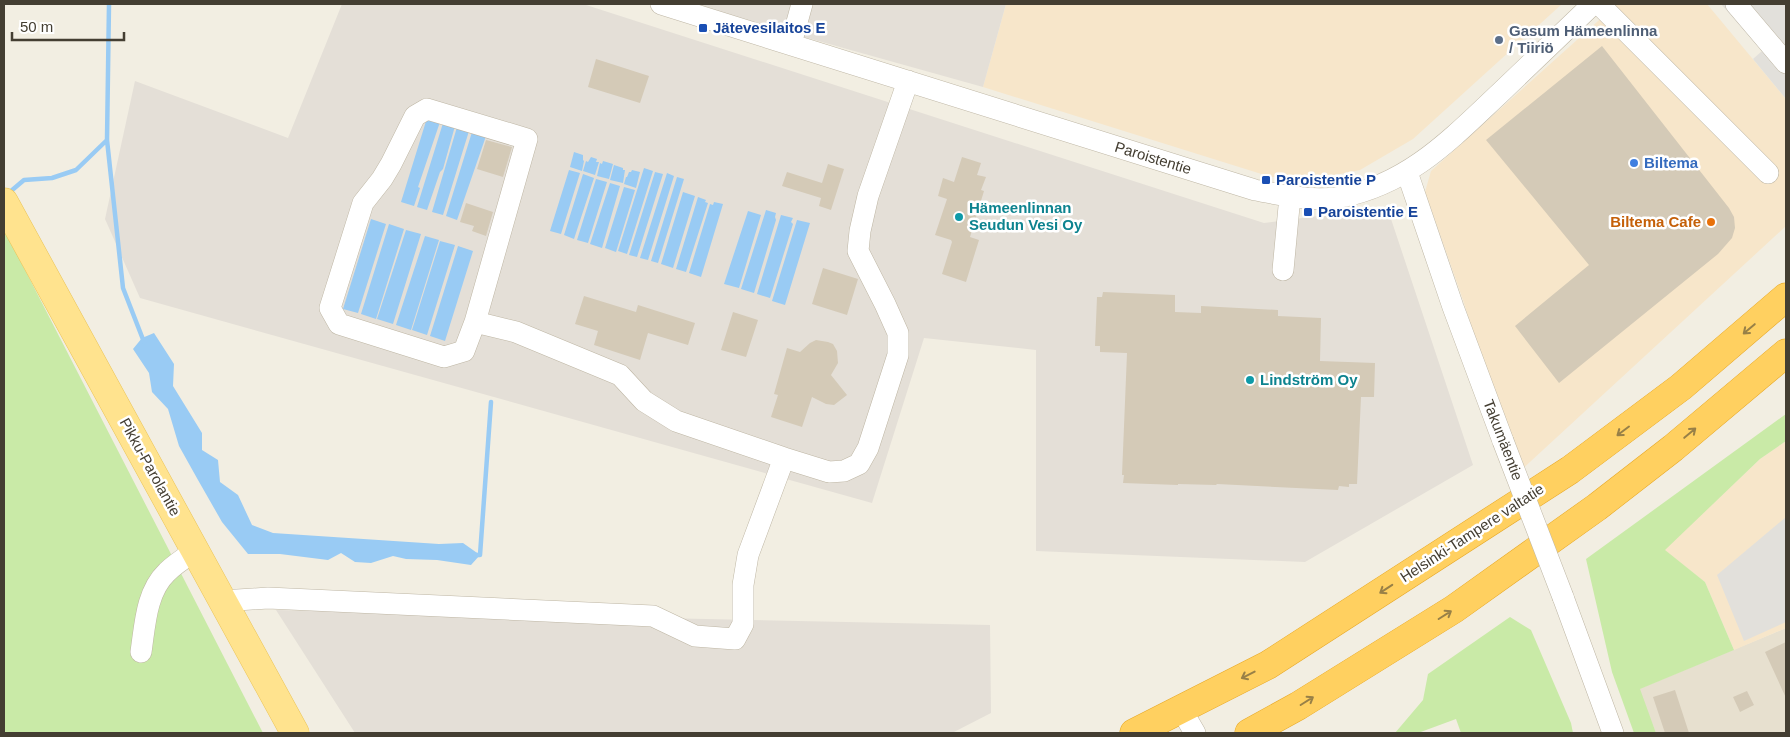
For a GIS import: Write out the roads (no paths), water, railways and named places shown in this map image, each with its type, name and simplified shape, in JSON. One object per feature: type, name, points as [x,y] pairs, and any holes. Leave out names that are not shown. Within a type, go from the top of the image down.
[{"type":"highway","name":"Helsinki-Tampere valtatie","points":[[1134,733],[1268,665],[1570,470],[1681,387],[1786,297]]},
{"type":"highway","points":[[1249,733],[1298,706],[1429,625],[1502,575],[1597,507],[1786,354]]},
{"type":"main road","name":"Pikku-Parolantie","points":[[4,202],[295,733]]},
{"type":"street","name":"Paroistentie","points":[[661,4],[1254,190],[1315,199],[1340,197],[1362,191],[1407,172],[1426,160],[1451,139],[1593,4]]},
{"type":"street","points":[[791,44],[802,4]]},
{"type":"street","points":[[1599,4],[1768,173]]},
{"type":"street","points":[[1736,4],[1786,63]]},
{"type":"street","points":[[475,322],[516,332],[620,375],[644,401],[676,421],[829,472],[844,472],[859,464],[868,448],[898,355],[898,333],[858,251],[860,231],[868,196],[908,81]]},
{"type":"street","points":[[427,110],[527,139],[475,322],[464,352],[444,357],[339,324],[330,308],[362,203],[382,180],[415,116],[427,110]]},
{"type":"street","name":"Takumäentie","points":[[1407,172],[1453,307],[1613,733]]},
{"type":"street","points":[[1283,270],[1290,196]]},
{"type":"street","points":[[222,601],[268,598],[653,616],[695,636],[735,639],[743,624],[743,586],[748,555],[784,458]]},
{"type":"street","points":[[141,652],[148,610],[156,586],[167,572],[195,551]]},
{"type":"street","points":[[1181,709],[1195,733]]},
{"type":"water","points":[[427,118],[440,122],[418,187],[420,188],[414,206],[401,202]]},
{"type":"water","points":[[443,123],[455,126],[443,169],[440,172],[427,210],[417,207]]},
{"type":"water","points":[[457,127],[469,131],[443,215],[432,212]]},
{"type":"water","points":[[472,132],[486,136],[457,220],[446,216]]},
{"type":"water","points":[[574,152],[583,155],[582,171],[570,167]]},
{"type":"water","points":[[591,157],[597,159],[596,162],[599,162],[595,175],[583,171],[586,161],[588,162]]},
{"type":"water","points":[[603,161],[613,164],[609,179],[597,176],[600,163],[602,164]]},
{"type":"water","points":[[614,165],[625,170],[623,183],[610,180]]},
{"type":"water","points":[[644,168],[653,171],[627,254],[618,251]]},
{"type":"water","points":[[569,170],[580,173],[561,234],[550,231]]},
{"type":"water","points":[[632,170],[640,172],[636,188],[624,184],[626,177]]},
{"type":"water","points":[[655,172],[663,174],[637,257],[629,255]]},
{"type":"water","points":[[667,173],[674,176],[648,260],[640,258]]},
{"type":"water","points":[[583,174],[594,178],[574,239],[564,235]]},
{"type":"water","points":[[677,177],[684,179],[658,263],[651,261]]},
{"type":"water","points":[[596,179],[607,182],[588,243],[577,240]]},
{"type":"water","points":[[610,183],[620,186],[602,248],[590,244]]},
{"type":"water","points":[[624,187],[635,190],[616,252],[605,248]]},
{"type":"water","points":[[683,192],[695,196],[673,268],[661,264]]},
{"type":"water","points":[[698,197],[706,200],[705,202],[708,203],[686,272],[676,269]]},
{"type":"water","points":[[714,202],[723,204],[701,277],[689,273],[710,204],[713,205]]},
{"type":"water","points":[[766,210],[776,213],[776,220],[754,293],[741,289]]},
{"type":"water","points":[[748,211],[761,215],[739,288],[724,284]]},
{"type":"water","points":[[781,215],[793,218],[791,222],[793,224],[770,298],[757,294]]},
{"type":"water","points":[[371,219],[386,224],[358,313],[343,309]]},
{"type":"water","points":[[797,220],[810,223],[785,305],[772,301]]},
{"type":"water","points":[[389,224],[404,229],[376,319],[361,314]]},
{"type":"water","points":[[406,230],[421,234],[393,324],[377,319]]},
{"type":"water","points":[[425,236],[439,240],[411,330],[396,325]]},
{"type":"water","points":[[440,241],[455,245],[427,335],[412,330]]},
{"type":"water","points":[[458,246],[473,251],[445,341],[430,336]]},
{"type":"water","points":[[154,333],[174,364],[173,386],[202,433],[202,450],[218,460],[220,482],[238,495],[252,525],[273,533],[439,544],[463,543],[480,555],[471,565],[393,556],[371,563],[355,562],[341,553],[328,560],[280,554],[248,554],[222,522],[198,480],[179,446],[168,409],[152,392],[149,373],[133,349],[142,338]]},
{"type":"waterway","points":[[109,4],[107,140],[123,288],[144,342]]},
{"type":"waterway","points":[[11,191],[24,180],[52,178],[76,170],[107,140]]},
{"type":"waterway","points":[[475,555],[480,555],[491,402]]},
{"type":"place","name":"Jätevesilaitos E","points":[[703,28]]},
{"type":"place","name":"Gasum Hämeenlinna / Tiiriö","points":[[1499,40]]},
{"type":"place","name":"Biltema","points":[[1634,163]]},
{"type":"place","name":"Paroistentie P","points":[[1266,180]]},
{"type":"place","name":"Paroistentie E","points":[[1308,212]]},
{"type":"place","name":"Hämeenlinnan Seudun Vesi Oy","points":[[959,217]]},
{"type":"place","name":"Biltema Cafe","points":[[1711,222]]},
{"type":"place","name":"Lindström Oy","points":[[1250,380]]}]
